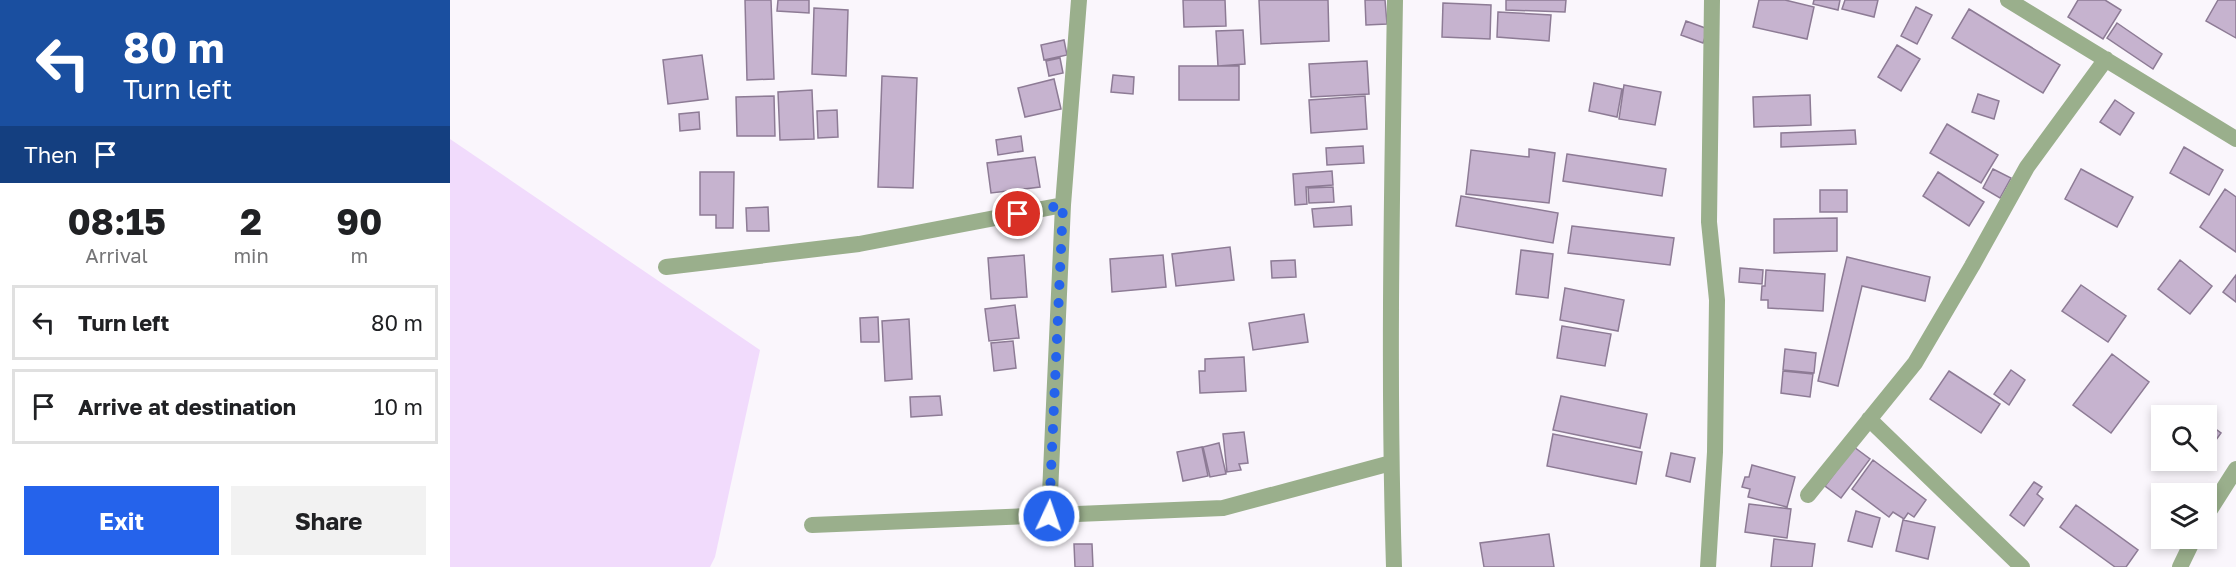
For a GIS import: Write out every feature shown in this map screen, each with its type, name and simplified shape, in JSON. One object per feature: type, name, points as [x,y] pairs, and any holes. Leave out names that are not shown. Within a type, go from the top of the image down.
[{"type":"street","points":[[1049,516],[1063,205],[1079,0]]},
{"type":"street","points":[[1394,567],[1391,463],[1391,233],[1395,0]]},
{"type":"street","points":[[1708,567],[1715,452],[1717,300],[1709,222],[1712,0]]},
{"type":"street","points":[[2008,0],[2236,139]]},
{"type":"street","points":[[1808,495],[1915,363],[2027,167],[2106,58]]},
{"type":"street","points":[[666,267],[859,244],[1063,205]]},
{"type":"street","points":[[1869,419],[2022,567]]},
{"type":"street","points":[[812,525],[1223,508],[1391,463]]},
{"type":"street","points":[[2217,499],[2236,469]]},
{"type":"street","points":[[2180,567],[2189,549]]},
{"type":"shaded area","points":[[450,139],[760,350],[715,557],[710,567],[450,567]]},
{"type":"building","points":[[745,0],[771,0],[774,79],[747,80]]},
{"type":"building","points":[[778,0],[809,0],[809,13],[777,11]]},
{"type":"building","points":[[1183,0],[1225,0],[1226,26],[1184,27]]},
{"type":"building","points":[[1259,0],[1328,0],[1329,41],[1261,44]]},
{"type":"building","points":[[1365,0],[1385,0],[1387,24],[1366,25]]},
{"type":"building","points":[[1506,0],[1566,0],[1565,12],[1506,10]]},
{"type":"building","points":[[1759,0],[1785,0],[1814,7],[1807,39],[1753,27]]},
{"type":"building","points":[[1814,0],[1840,0],[1838,10],[1813,4]]},
{"type":"building","points":[[1845,0],[1878,0],[1874,17],[1842,9]]},
{"type":"building","points":[[2078,0],[2105,0],[2121,10],[2103,39],[2068,17]]},
{"type":"building","points":[[2218,0],[2236,0],[2236,38],[2206,21]]},
{"type":"building","points":[[1443,3],[1491,5],[1490,39],[1442,37]]},
{"type":"building","points":[[1916,7],[1932,15],[1917,44],[1901,36]]},
{"type":"building","points":[[814,8],[848,10],[846,76],[812,74]]},
{"type":"building","points":[[1969,9],[2060,65],[2043,93],[1952,38]]},
{"type":"building","points":[[1498,12],[1551,15],[1549,41],[1497,37]]},
{"type":"building","points":[[1686,21],[1708,29],[1703,43],[1681,35]]},
{"type":"building","points":[[2117,23],[2162,54],[2153,69],[2107,38]]},
{"type":"building","points":[[1243,30],[1245,64],[1218,66],[1216,31]]},
{"type":"building","points":[[1064,40],[1067,55],[1044,60],[1041,45]]},
{"type":"building","points":[[1897,45],[1920,59],[1901,91],[1878,77]]},
{"type":"building","points":[[702,55],[708,99],[668,104],[663,60]]},
{"type":"building","points":[[1060,58],[1063,73],[1049,76],[1046,61]]},
{"type":"building","points":[[1367,61],[1369,94],[1311,97],[1309,64]]},
{"type":"building","points":[[1179,66],[1239,66],[1239,100],[1179,100]]},
{"type":"building","points":[[1113,75],[1134,77],[1133,94],[1111,92]]},
{"type":"building","points":[[882,76],[917,78],[913,188],[878,187]]},
{"type":"building","points":[[1054,79],[1061,109],[1025,117],[1018,88]]},
{"type":"building","points":[[1594,83],[1622,89],[1617,117],[1589,111]]},
{"type":"building","points":[[1624,85],[1661,92],[1655,125],[1619,119]]},
{"type":"building","points":[[812,90],[814,139],[780,140],[778,92]]},
{"type":"building","points":[[1978,94],[1999,101],[1994,119],[1972,112]]},
{"type":"building","points":[[1810,95],[1811,125],[1754,127],[1753,97]]},
{"type":"building","points":[[774,96],[775,136],[737,136],[736,97]]},
{"type":"building","points":[[1365,96],[1367,129],[1311,133],[1309,100]]},
{"type":"building","points":[[2115,100],[2134,113],[2120,135],[2100,122]]},
{"type":"building","points":[[837,110],[838,137],[818,138],[817,111]]},
{"type":"building","points":[[699,112],[700,129],[680,131],[679,114]]},
{"type":"building","points":[[1947,124],[1998,155],[1981,183],[1930,153]]},
{"type":"building","points":[[1855,130],[1856,144],[1781,147],[1781,133]]},
{"type":"building","points":[[1021,136],[1023,151],[998,155],[996,140]]},
{"type":"building","points":[[1363,146],[1364,163],[1327,165],[1326,148]]},
{"type":"building","points":[[2184,147],[2223,170],[2209,195],[2170,173]]},
{"type":"building","points":[[1529,149],[1555,153],[1549,203],[1466,194],[1471,150],[1529,157]]},
{"type":"building","points":[[1567,154],[1666,169],[1662,196],[1563,181]]},
{"type":"building","points":[[1035,157],[1040,187],[991,193],[987,163]]},
{"type":"building","points":[[1993,169],[2011,178],[2000,198],[1983,188]]},
{"type":"building","points":[[2081,169],[2133,197],[2117,227],[2065,199]]},
{"type":"building","points":[[1332,171],[1333,185],[1306,187],[1307,204],[1295,205],[1293,174]]},
{"type":"building","points":[[700,172],[734,172],[733,228],[716,228],[716,215],[700,215]]},
{"type":"building","points":[[1938,172],[1984,202],[1969,226],[1923,196]]},
{"type":"building","points":[[1333,187],[1334,202],[1309,203],[1308,188]]},
{"type":"building","points":[[2225,189],[2236,197],[2236,252],[2200,227]]},
{"type":"building","points":[[1820,190],[1847,190],[1847,212],[1820,212]]},
{"type":"building","points":[[1461,196],[1558,213],[1553,243],[1456,226]]},
{"type":"building","points":[[1351,206],[1352,225],[1314,227],[1312,209]]},
{"type":"building","points":[[768,207],[769,231],[747,231],[746,208]]},
{"type":"building","points":[[1837,218],[1837,251],[1774,253],[1774,219]]},
{"type":"building","points":[[1572,226],[1674,238],[1670,265],[1568,253]]},
{"type":"building","points":[[1230,247],[1234,280],[1176,286],[1172,254]]},
{"type":"building","points":[[1521,250],[1553,254],[1548,298],[1516,294]]},
{"type":"building","points":[[1024,255],[1027,297],[991,299],[988,258]]},
{"type":"building","points":[[1163,255],[1166,287],[1112,292],[1110,259]]},
{"type":"building","points":[[1847,257],[1930,277],[1925,301],[1862,286],[1838,386],[1818,381]]},
{"type":"building","points":[[1295,260],[1296,277],[1272,278],[1271,261]]},
{"type":"building","points":[[2180,260],[2212,286],[2190,314],[2158,289]]},
{"type":"building","points":[[1740,268],[1763,270],[1762,284],[1739,282]]},
{"type":"building","points":[[1766,270],[1825,274],[1823,311],[1768,308],[1768,300],[1761,300]]},
{"type":"building","points":[[2236,275],[2236,302],[2223,292]]},
{"type":"building","points":[[2081,285],[2126,316],[2108,342],[2062,311]]},
{"type":"building","points":[[1565,288],[1624,300],[1618,331],[1560,320]]},
{"type":"building","points":[[1015,305],[1019,338],[989,341],[985,309]]},
{"type":"building","points":[[1304,314],[1308,342],[1253,350],[1249,323]]},
{"type":"building","points":[[878,317],[879,342],[861,342],[860,318]]},
{"type":"building","points":[[909,319],[912,379],[885,381],[882,321]]},
{"type":"building","points":[[1562,326],[1611,334],[1605,366],[1557,358]]},
{"type":"building","points":[[1013,341],[1016,368],[994,371],[991,343]]},
{"type":"building","points":[[1785,349],[1816,353],[1814,373],[1783,370]]},
{"type":"building","points":[[2112,354],[2149,382],[2111,433],[2073,405]]},
{"type":"building","points":[[1244,357],[1246,391],[1200,393],[1199,371],[1205,371],[1205,359]]},
{"type":"building","points":[[2011,370],[2025,380],[2009,405],[1994,394]]},
{"type":"building","points":[[1783,371],[1813,374],[1810,397],[1781,393]]},
{"type":"building","points":[[1949,371],[2000,404],[1981,433],[1930,399]]},
{"type":"building","points":[[940,396],[942,415],[911,417],[910,397]]},
{"type":"building","points":[[1561,396],[1647,414],[1640,448],[1553,430]]},
{"type":"building","points":[[1244,432],[1248,463],[1239,464],[1241,470],[1227,472],[1223,434]]},
{"type":"building","points":[[1553,434],[1642,452],[1636,484],[1547,466]]},
{"type":"building","points":[[1219,443],[1226,474],[1210,477],[1203,447]]},
{"type":"building","points":[[1202,447],[1208,476],[1183,481],[1177,452]]},
{"type":"building","points":[[1854,447],[1870,459],[1841,498],[1825,486]]},
{"type":"building","points":[[1671,453],[1695,458],[1690,482],[1666,476]]},
{"type":"building","points":[[1873,460],[1926,500],[1914,517],[1908,513],[1904,519],[1893,512],[1889,517],[1852,489]]},
{"type":"building","points":[[1752,465],[1795,477],[1787,507],[1748,497],[1750,489],[1742,487],[1745,477],[1749,477]]},
{"type":"building","points":[[2034,482],[2042,487],[2037,494],[2043,499],[2024,526],[2010,515]]},
{"type":"building","points":[[1749,504],[1791,509],[1787,538],[1745,532]]},
{"type":"building","points":[[2076,505],[2138,550],[2126,567],[2115,567],[2060,527]]},
{"type":"building","points":[[1856,511],[1880,518],[1872,547],[1848,541]]},
{"type":"building","points":[[1903,520],[1935,527],[1928,559],[1896,551]]},
{"type":"building","points":[[1549,534],[1554,567],[1484,567],[1480,543]]},
{"type":"building","points":[[1774,539],[1815,544],[1812,567],[1771,567]]},
{"type":"building","points":[[1074,544],[1092,544],[1093,567],[1075,567]]},
{"type":"route","points":[[1018,214],[1063,205],[1049,516]]}]
